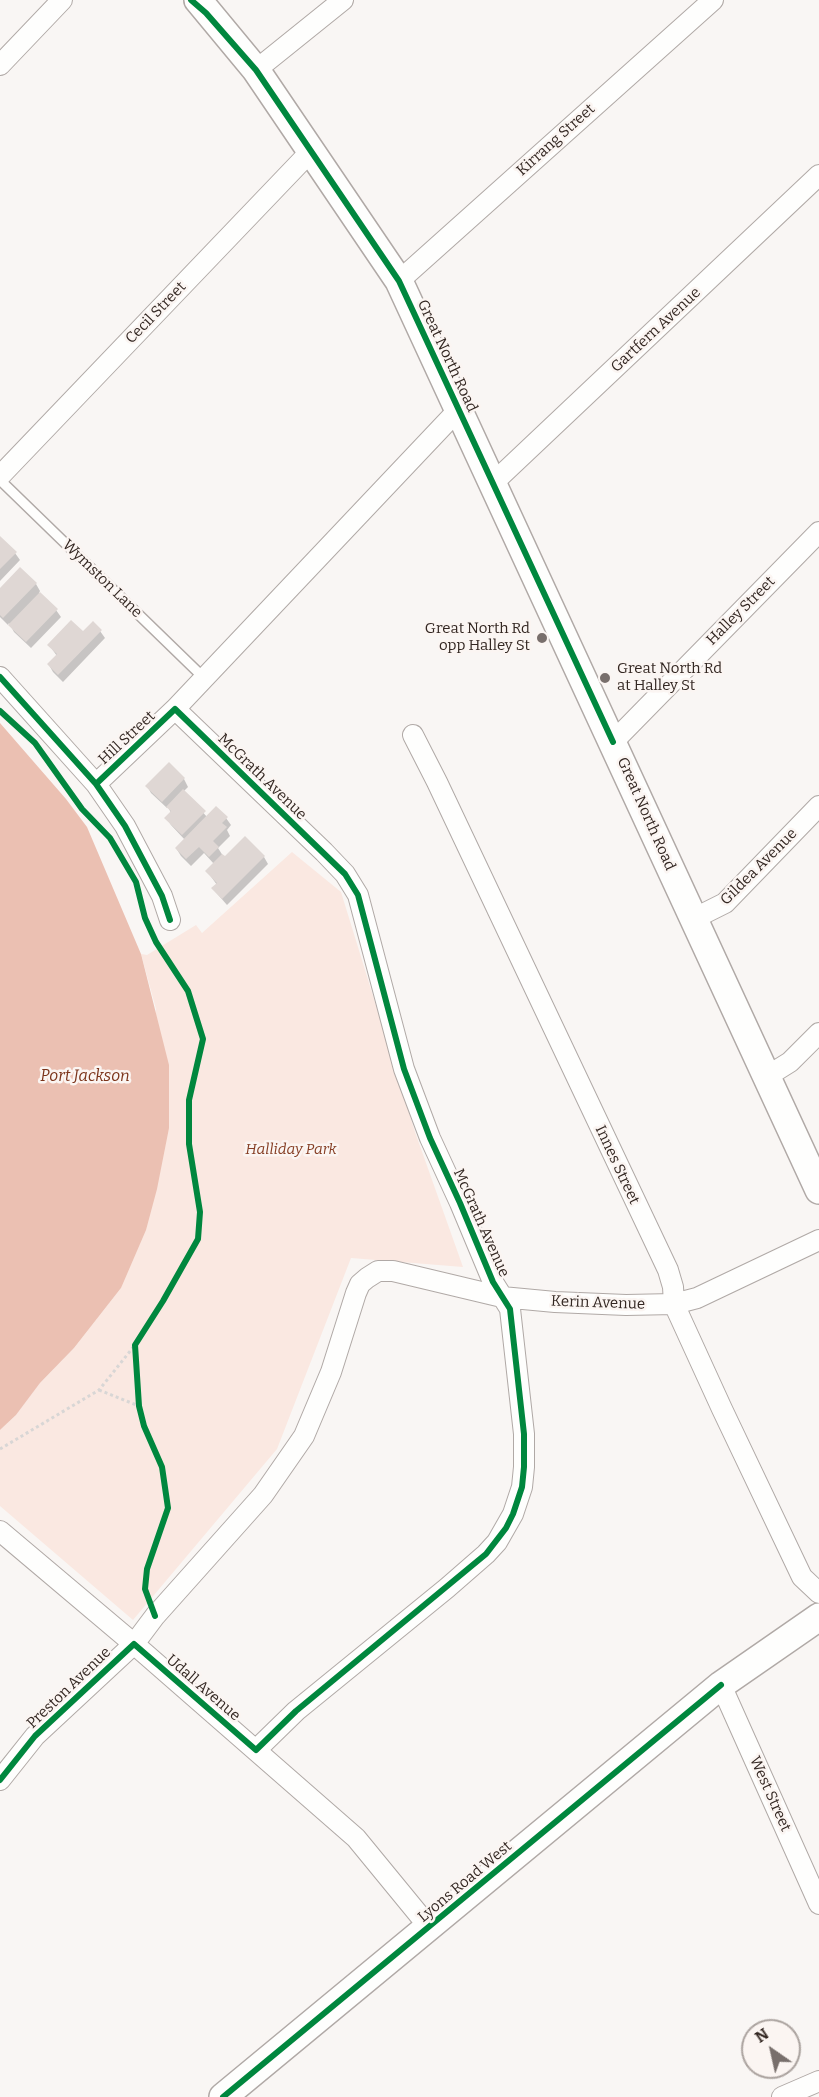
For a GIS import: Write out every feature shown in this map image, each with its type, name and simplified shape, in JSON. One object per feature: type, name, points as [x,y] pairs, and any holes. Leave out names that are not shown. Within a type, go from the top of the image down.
[{"type":"main road","name":"Great North Road","points":[[198,4],[256,70],[399,281],[819,1190]]},
{"type":"main road","name":"Lyons Road West","points":[[223,2097],[721,1685],[819,1617]]},
{"type":"street","points":[[0,64],[62,0]]},
{"type":"street","points":[[256,70],[343,0]]},
{"type":"street","name":"Kirrang Street","points":[[399,281],[713,0]]},
{"type":"street","name":"Cecil Street","points":[[2,472],[312,150]]},
{"type":"street","name":"Gartfern Avenue","points":[[493,483],[819,175]]},
{"type":"street","name":"Hill Street","points":[[96,784],[175,709],[459,409]]},
{"type":"street","name":"Halley Street","points":[[613,742],[819,532]]},
{"type":"street","points":[[0,677],[96,784],[125,826],[162,896],[170,920]]},
{"type":"street","name":"McGrath Avenue","points":[[175,709],[324,852],[345,874],[358,895],[404,1070],[430,1138],[493,1282],[510,1309],[524,1434],[522,1488],[506,1528],[486,1554],[296,1711],[256,1750]]},
{"type":"street","name":"Innes Street","points":[[413,735],[668,1270],[673,1287],[674,1304],[802,1577],[819,1593]]},
{"type":"street","name":"Gildea Avenue","points":[[693,919],[725,903],[819,806]]},
{"type":"street","points":[[766,1077],[790,1062],[819,1033]]},
{"type":"street","name":"Kerin Avenue","points":[[367,1278],[378,1271],[393,1271],[502,1297],[626,1305],[674,1304],[697,1298],[819,1240]]},
{"type":"street","name":"Preston Avenue","points":[[0,1780],[35,1736],[134,1644],[155,1616],[263,1495],[304,1436],[331,1372],[356,1293],[360,1284],[367,1278]]},
{"type":"street","name":"Udall Avenue","points":[[0,1531],[134,1644],[356,1838],[429,1927]]},
{"type":"street","name":"West Street","points":[[721,1685],[819,1904]]},
{"type":"street","points":[[782,2097],[819,2081]]},
{"type":"lane","name":"Wymston Lane","points":[[2,472],[204,678]]},
{"type":"path","points":[[0,711],[27,735]]},
{"type":"path","points":[[42,753],[82,809],[110,838],[115,847]]},
{"type":"path","points":[[0,1449],[99,1389],[135,1345],[198,1239],[200,1212],[189,1144],[189,1100],[203,1039],[188,991],[156,942],[145,918],[138,891]]},
{"type":"path","points":[[135,1345],[139,1406],[144,1426],[162,1467],[168,1508],[147,1569],[145,1588],[155,1616]]},
{"type":"path","points":[[99,1389],[139,1406]]},
{"type":"green space","name":"Halliday Park","points":[[292,852],[341,892],[415,1132],[463,1267],[351,1258],[277,1449],[133,1620],[0,1506],[0,1430],[16,1415],[40,1383],[74,1348],[121,1288],[156,1009],[141,954],[147,955],[196,925],[202,933]]},
{"type":"water","name":"Port Jackson","points":[[0,723],[66,799],[87,827],[141,954],[169,1065],[169,1128],[146,1230],[121,1288],[74,1348],[40,1383],[16,1415],[0,1430]]},
{"type":"building","points":[[0,536],[17,552],[0,569]]},
{"type":"building","points":[[20,567],[37,583],[3,618],[0,615],[0,588]]},
{"type":"building","points":[[40,592],[58,609],[26,642],[8,625]]},
{"type":"building","points":[[71,620],[83,631],[93,621],[102,630],[58,675],[47,664],[57,654],[47,645]]},
{"type":"building","points":[[169,762],[185,778],[162,802],[145,786]]},
{"type":"building","points":[[183,789],[206,811],[182,835],[164,818],[171,811],[166,807]]},
{"type":"building","points":[[216,806],[228,817],[222,823],[227,827],[213,841],[219,847],[209,857],[199,847],[186,859],[175,848]]},
{"type":"building","points":[[245,836],[265,856],[222,899],[211,888],[217,883],[205,871],[222,854],[225,856]]},
{"type":"cycle path","points":[[191,0],[206,13],[256,70],[399,281],[613,742]]},
{"type":"cycle path","points":[[0,677],[96,784],[125,826],[162,896],[170,920]]},
{"type":"cycle path","points":[[0,1780],[35,1736],[134,1644],[256,1750],[296,1711],[486,1554],[506,1528],[513,1514],[522,1487],[524,1467],[524,1434],[510,1309],[493,1282],[430,1138],[404,1069],[358,895],[345,874],[175,709],[96,784]]},
{"type":"cycle path","points":[[0,711],[35,743],[82,809],[110,838],[136,882],[145,918],[156,942],[188,991],[203,1039],[189,1100],[189,1144],[200,1212],[198,1239],[135,1345],[139,1406],[144,1426],[162,1467],[168,1508],[147,1569],[145,1589],[155,1616]]},
{"type":"cycle path","points":[[223,2097],[721,1685]]},
{"type":"place","name":"Great North Rd opp Halley St","points":[[542,638]]},
{"type":"place","name":"Great North Rd at Halley St","points":[[605,678]]}]
